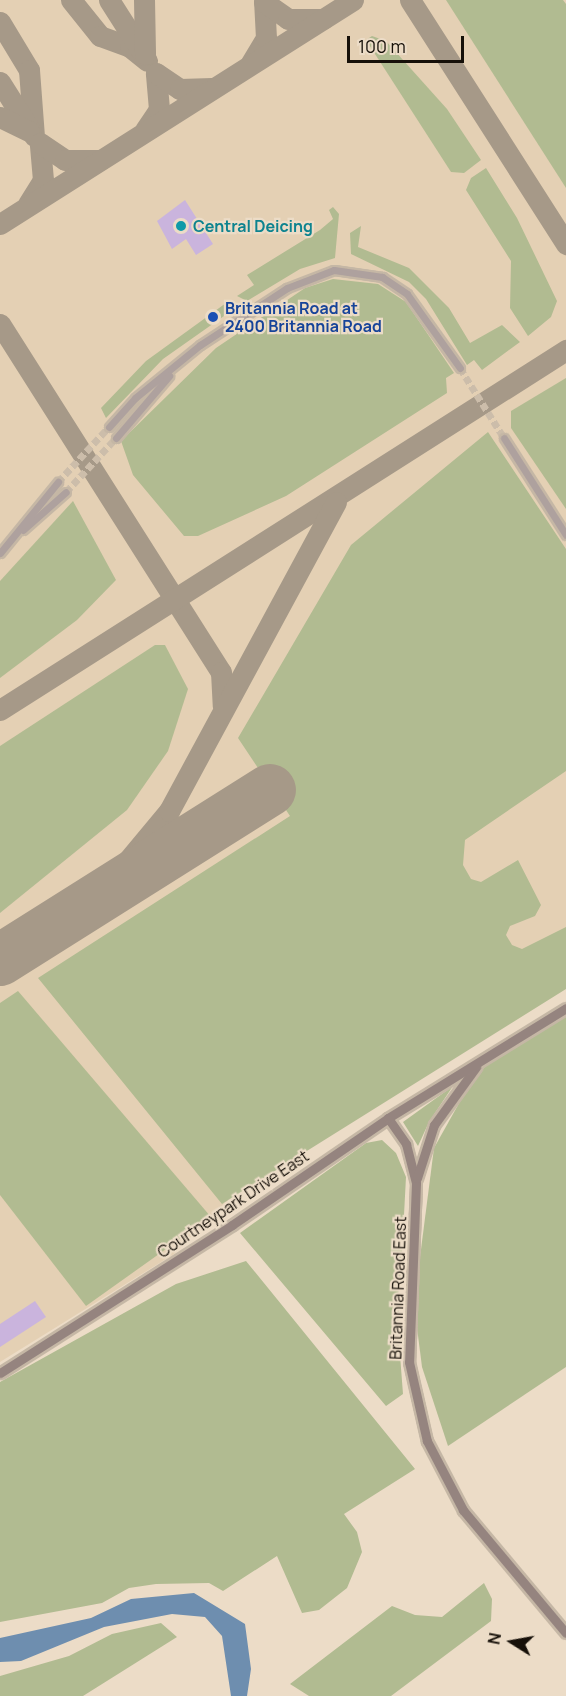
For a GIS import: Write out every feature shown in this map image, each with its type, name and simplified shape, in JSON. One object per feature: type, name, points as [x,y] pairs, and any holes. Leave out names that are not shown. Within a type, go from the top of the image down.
[{"type":"street","points":[[110,427],[135,398],[175,368],[200,345],[287,288],[334,270],[382,276],[407,294],[460,368]]},
{"type":"street","points":[[116,438],[175,368]]},
{"type":"street","points":[[504,438],[566,535]]},
{"type":"street","points":[[0,553],[58,482]]},
{"type":"street","points":[[16,535],[66,492]]},
{"type":"street","points":[[416,1183],[434,1125],[483,1060],[566,1008]]},
{"type":"street","name":"Courtneypark Drive East","points":[[0,1373],[228,1228],[388,1118],[483,1060]]},
{"type":"street","name":"Britannia Road East","points":[[388,1118],[406,1144],[416,1183],[409,1362],[427,1440],[463,1510],[566,1633]]},
{"type":"shaded area","points":[[0,0],[566,0],[566,984],[233,1195],[174,1254],[0,1362]]},
{"type":"green space","points":[[446,0],[563,0],[566,4],[566,188]]},
{"type":"green space","points":[[372,36],[386,41],[447,109],[481,160],[464,173],[451,172],[366,40]]},
{"type":"green space","points":[[486,168],[517,218],[557,301],[551,317],[528,336],[510,308],[511,261],[466,190],[471,178]]},
{"type":"green space","points":[[333,207],[339,214],[335,258],[300,269],[247,301],[237,296],[254,285],[247,275],[320,230],[333,219],[329,210]]},
{"type":"green space","points":[[361,226],[358,247],[409,268],[449,308],[470,343],[502,325],[520,342],[482,370],[474,360],[467,365],[426,299],[409,282],[351,254],[350,233]]},
{"type":"green space","points":[[333,279],[378,284],[406,302],[454,373],[446,378],[447,393],[286,496],[198,536],[184,536],[133,475],[121,441],[216,348],[305,288]]},
{"type":"green space","points":[[226,303],[224,316],[163,359],[106,418],[101,408],[146,361]]},
{"type":"green space","points":[[566,378],[566,509],[511,428],[511,411]]},
{"type":"green space","points":[[488,432],[566,549],[566,771],[465,840],[463,865],[471,879],[481,882],[518,860],[541,905],[535,916],[510,926],[506,935],[512,945],[522,949],[566,927],[566,989],[222,1204],[38,978],[290,816],[238,738],[351,545]]},
{"type":"green space","points":[[73,501],[116,580],[77,620],[0,678],[0,581]]},
{"type":"green space","points":[[155,645],[165,645],[188,689],[168,751],[127,810],[0,913],[0,746]]},
{"type":"green space","points":[[18,991],[211,1217],[86,1306],[0,1195],[0,1003]]},
{"type":"green space","points":[[566,1009],[566,1367],[448,1446],[422,1367],[414,1304],[434,1148],[472,1080],[506,1045]]},
{"type":"green space","points":[[453,1086],[429,1122],[418,1146],[403,1122]]},
{"type":"green space","points":[[382,1140],[396,1153],[406,1177],[398,1329],[403,1394],[386,1406],[240,1233],[366,1143]]},
{"type":"green space","points":[[246,1261],[415,1469],[344,1514],[357,1532],[362,1552],[347,1588],[319,1610],[302,1613],[277,1556],[223,1591],[209,1583],[156,1584],[129,1588],[102,1603],[0,1622],[0,1382],[176,1284]]},
{"type":"green space","points":[[484,1583],[492,1599],[491,1621],[391,1696],[309,1696],[290,1684],[392,1606],[415,1615],[442,1617]]},
{"type":"green space","points":[[161,1623],[177,1637],[83,1696],[0,1696],[0,1676],[69,1656],[112,1634]]},
{"type":"water","points":[[194,1593],[245,1624],[251,1669],[247,1696],[231,1696],[222,1636],[205,1617],[172,1614],[104,1627],[21,1661],[0,1662],[0,1638],[91,1618],[131,1599]]},
{"type":"building","name":"Central Deicing","points":[[185,200],[213,244],[196,255],[186,239],[172,249],[157,221]]},
{"type":"building","points":[[35,1301],[46,1317],[0,1347],[0,1324]]},
{"type":"taxiway","points":[[71,0],[100,36],[130,47],[147,61]]},
{"type":"taxiway","points":[[109,0],[144,55]]},
{"type":"taxiway","points":[[144,0],[145,54]]},
{"type":"taxiway","points":[[0,224],[353,0]]},
{"type":"taxiway","points":[[410,0],[566,244]]},
{"type":"taxiway","points":[[251,63],[266,38],[264,2],[288,19],[323,19]]},
{"type":"taxiway","points":[[0,22],[29,70],[34,136]]},
{"type":"taxiway","points":[[145,130],[159,109],[156,73],[180,89],[212,88]]},
{"type":"taxiway","points":[[0,82],[31,131]]},
{"type":"taxiway","points":[[0,117],[29,131]]},
{"type":"taxiway","points":[[28,204],[43,180],[40,143],[65,160],[100,160]]},
{"type":"taxiway","points":[[0,324],[221,672],[223,706]]},
{"type":"taxiway","points":[[0,710],[566,350]]},
{"type":"taxiway","points":[[70,916],[119,871],[169,811],[336,502]]},
{"type":"runway","points":[[0,960],[270,790]]},
{"type":"tunnel","points":[[460,368],[504,438]]},
{"type":"tunnel","points":[[58,482],[109,427]]},
{"type":"tunnel","points":[[66,492],[116,438]]},
{"type":"place","name":"Central Deicing","points":[[181,226]]},
{"type":"place","name":"Britannia Road at 2400 Britannia Road","points":[[213,317]]}]
